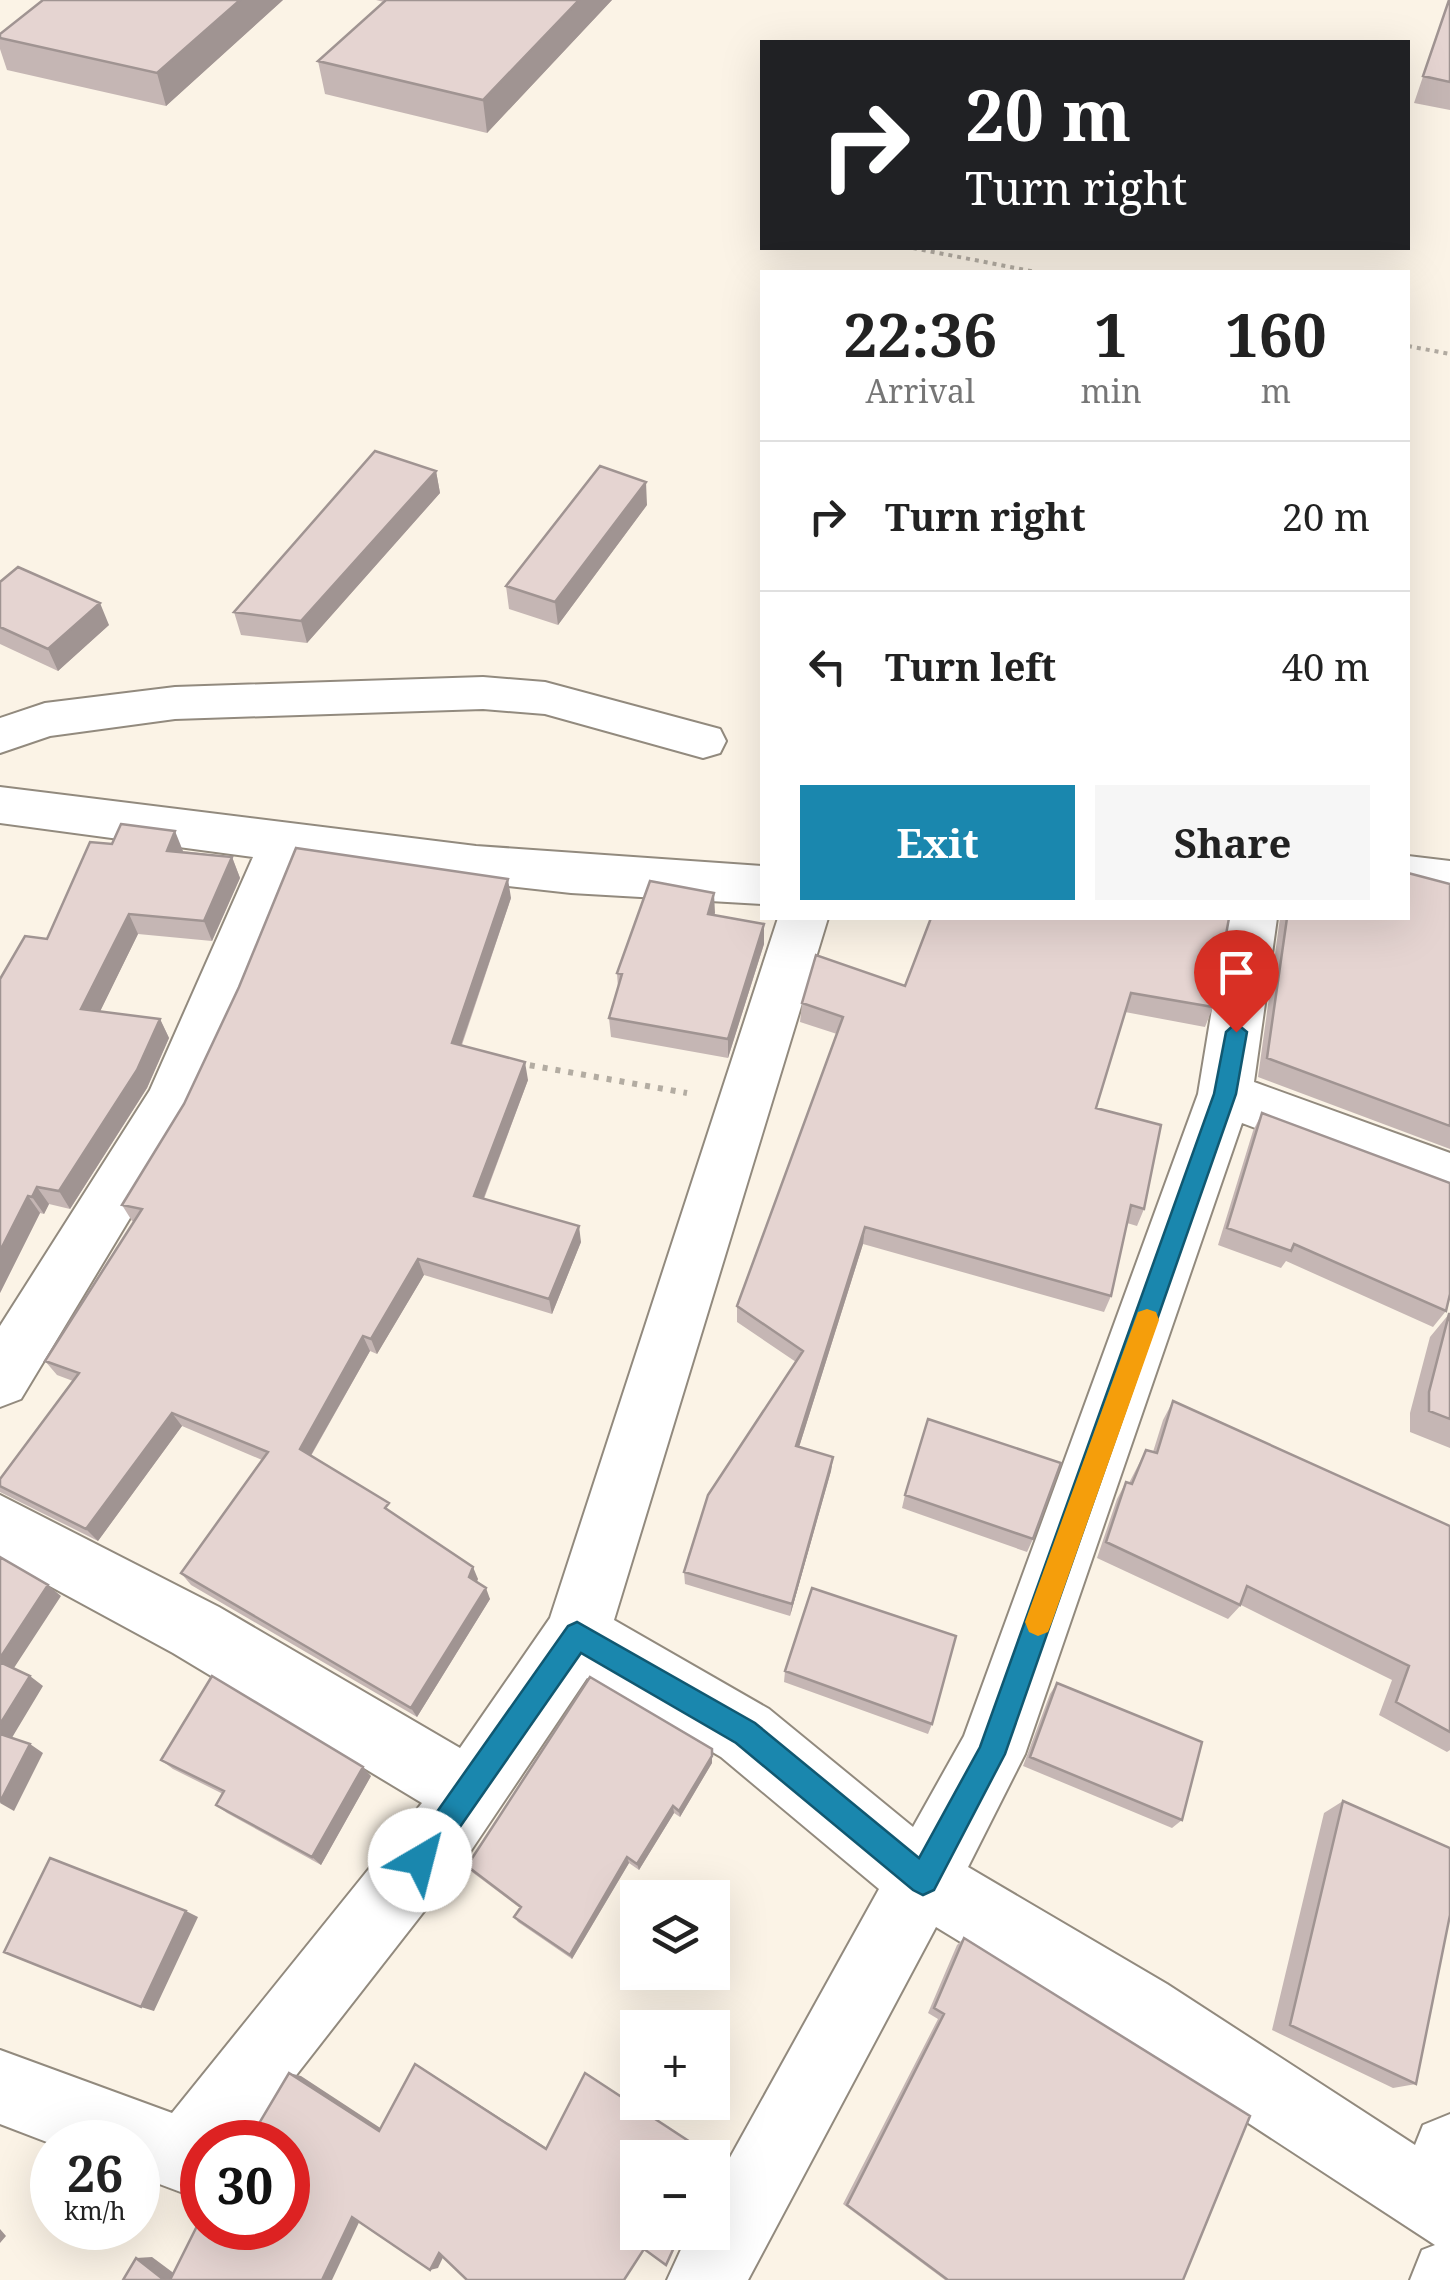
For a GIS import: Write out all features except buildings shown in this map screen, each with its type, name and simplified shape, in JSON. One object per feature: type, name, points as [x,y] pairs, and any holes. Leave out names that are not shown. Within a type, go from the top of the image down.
[{"type":"street","points":[[0,736],[45,720],[175,703],[484,694],[545,698],[703,741]]},
{"type":"street","points":[[0,805],[284,842],[660,882],[760,885]]},
{"type":"street","points":[[0,1379],[170,1104],[217,1004],[284,842]]},
{"type":"street","points":[[1410,875],[1450,880]]},
{"type":"street","points":[[0,2088],[186,2156],[444,1831],[577,1636],[803,920]]},
{"type":"street","points":[[706,2280],[991,1754],[1225,1094],[1252,920]]},
{"type":"street","points":[[1225,1094],[1450,1177]]},
{"type":"street","points":[[0,1525],[196,1630],[469,1792]]},
{"type":"street","points":[[577,1636],[746,1733],[923,1880],[1446,2190]]},
{"type":"path","points":[[923,250],[1026,270]]},
{"type":"path","points":[[1410,346],[1450,354]]},
{"type":"path","points":[[498,1060],[743,1102]]},
{"type":"slow traffic","points":[[1038,1622],[1147,1320]]},
{"type":"route","points":[[420,1860],[444,1831],[577,1636],[746,1733],[923,1880],[991,1754],[1162,1280],[1225,1094],[1236,1032]]}]
